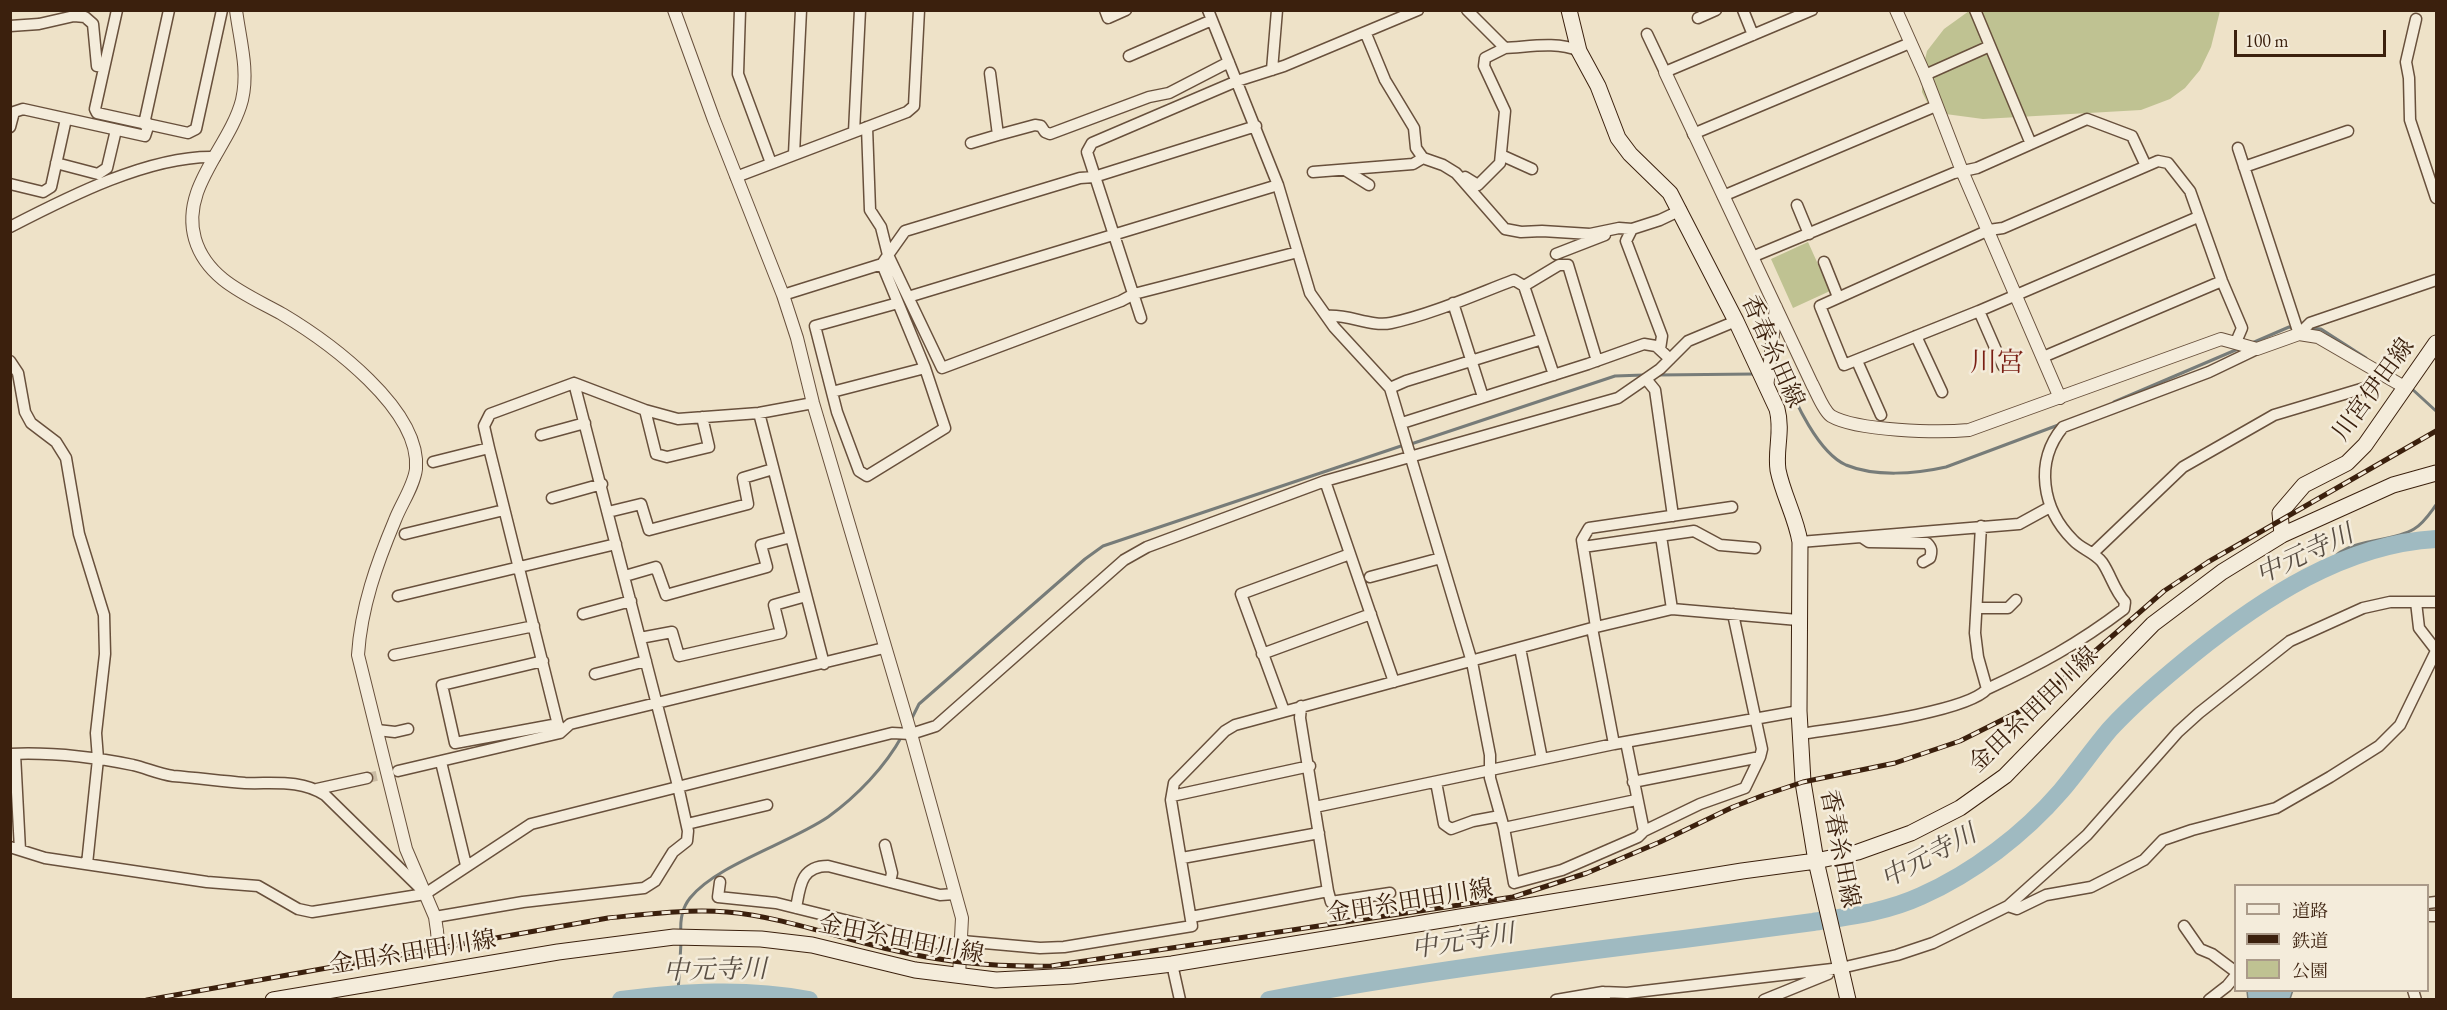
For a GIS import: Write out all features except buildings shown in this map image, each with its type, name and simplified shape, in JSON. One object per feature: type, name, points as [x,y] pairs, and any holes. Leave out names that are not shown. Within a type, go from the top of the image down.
[{"type":"main road","name":"香春糸田線","points":[[1569,10],[1579,51],[1598,86],[1618,138],[1630,154],[1670,193],[1681,210],[1736,321],[1781,423],[1778,466],[1781,483],[1798,527],[1800,542],[1799,711],[1803,782],[1818,867],[1848,999]]},
{"type":"main road","name":"川宮伊田線","points":[[2282,535],[2280,513],[2304,485],[2347,463],[2365,445],[2436,343]]},
{"type":"main road","name":"金田糸田田川線","points":[[273,999],[440,964],[674,937],[761,939],[812,945],[915,970],[996,980],[1072,976],[1172,964],[1731,873],[1818,867],[1900,837],[1960,808],[2005,776],[2152,624],[2222,572],[2282,535],[2393,485],[2436,473]]},
{"type":"street","points":[[117,10],[95,109],[97,113],[188,133],[196,129],[222,10]]},
{"type":"street","points":[[10,127],[14,112],[23,109],[146,136],[146,124],[169,10]]},
{"type":"street","points":[[236,10],[246,76],[241,102],[215,157],[203,176],[195,198],[193,219],[195,239],[206,263],[219,277],[283,315],[334,350],[397,410],[413,439],[416,470],[378,560],[359,636],[358,655],[406,849],[435,917],[440,964]]},
{"type":"street","points":[[674,10],[783,296],[911,734],[962,918],[959,976]]},
{"type":"street","points":[[740,10],[738,74],[771,163]]},
{"type":"street","points":[[794,154],[801,10]]},
{"type":"street","points":[[854,132],[860,10]]},
{"type":"street","points":[[736,177],[908,112],[914,106],[920,10]]},
{"type":"street","points":[[1105,10],[1108,18],[1126,10]]},
{"type":"street","points":[[1272,69],[1277,10]]},
{"type":"street","points":[[1141,318],[1087,152],[1092,143],[1237,81],[1366,34],[1418,10]]},
{"type":"street","points":[[1467,10],[1504,48]]},
{"type":"street","points":[[1698,18],[1716,10]]},
{"type":"street","points":[[1743,10],[1753,35]]},
{"type":"street","points":[[1896,10],[1925,75],[1962,171],[2061,398]]},
{"type":"street","points":[[1975,10],[2031,144]]},
{"type":"street","points":[[1665,72],[1812,11]]},
{"type":"street","points":[[10,26],[39,24],[75,13],[85,17],[93,24],[97,66],[104,67]]},
{"type":"street","points":[[1129,56],[1210,15],[1278,185],[1310,293],[1334,327],[1390,388],[1472,662],[1490,754],[1490,778],[1502,822],[1514,883],[1562,870],[1638,837],[1644,831],[1700,804],[1745,788],[1762,749],[1733,614]]},
{"type":"street","points":[[2416,19],[2406,62],[2409,78],[2410,120],[2436,198]]},
{"type":"street","points":[[1366,34],[1385,80],[1414,128],[1416,148],[1423,158],[1443,165],[1478,185],[1500,163],[1505,111],[1484,66],[1485,58],[1504,48],[1548,45],[1570,47],[1579,51]]},
{"type":"street","points":[[1647,34],[1812,384],[1829,415],[1851,424],[1952,432],[1969,430],[2221,339],[2257,349]]},
{"type":"street","points":[[1693,134],[1910,43]]},
{"type":"street","points":[[1925,75],[1990,46]]},
{"type":"street","points":[[971,143],[1035,125],[1041,126],[1045,132],[1050,134],[1149,97],[1169,93],[1229,62]]},
{"type":"street","points":[[990,73],[998,135]]},
{"type":"street","points":[[1723,196],[1936,105]]},
{"type":"street","points":[[10,184],[42,192],[51,187],[66,119]]},
{"type":"street","points":[[1752,257],[1962,171],[1977,168],[2087,119],[2132,136],[2146,166]]},
{"type":"street","points":[[783,296],[885,260],[905,231],[1080,178],[1094,177],[1256,126]]},
{"type":"street","points":[[867,127],[870,210],[881,227],[885,260],[898,303],[926,368],[945,428],[867,476],[860,471],[837,412],[815,326],[898,303]]},
{"type":"street","points":[[56,163],[98,174],[107,168],[116,130]]},
{"type":"street","points":[[2244,167],[2348,131]]},
{"type":"street","points":[[2238,148],[2299,334]]},
{"type":"street","points":[[1501,155],[1532,169]]},
{"type":"street","points":[[10,227],[87,190],[151,166],[195,156],[215,157]]},
{"type":"street","points":[[1313,172],[1413,164],[1423,158]]},
{"type":"street","points":[[2198,217],[2016,296],[1845,365],[1820,306],[1989,230],[2003,228],[2158,161],[2168,163],[2190,191],[2222,281],[2242,328],[2236,342]]},
{"type":"street","points":[[83,170],[82,177],[87,190]]},
{"type":"street","points":[[1345,170],[1369,185]]},
{"type":"street","points":[[1456,174],[1505,229],[1521,232],[1590,234],[1619,228],[1632,229],[1681,210]]},
{"type":"street","points":[[908,297],[1278,185]]},
{"type":"street","points":[[1797,206],[1809,234]]},
{"type":"street","points":[[1556,254],[1590,242],[1619,228]]},
{"type":"street","points":[[1632,229],[1626,241],[1662,336],[1660,349]]},
{"type":"street","points":[[885,260],[908,297],[942,368],[1121,301],[1134,294],[1298,252]]},
{"type":"street","points":[[1824,262],[1838,297]]},
{"type":"street","points":[[1524,286],[1559,265],[1568,265],[1597,361]]},
{"type":"street","points":[[1327,316],[1337,315],[1376,323],[1390,323],[1514,280],[1524,286],[1554,375]]},
{"type":"street","points":[[1801,734],[1938,710],[1981,697],[1988,689],[2052,658],[2094,632],[2124,609],[2125,602],[2116,591],[2102,562],[2071,538],[2050,507],[2044,468],[2050,447],[2063,428],[2209,372],[2257,349],[2299,334],[2310,323],[2436,280]]},
{"type":"street","points":[[2043,357],[2222,281]]},
{"type":"street","points":[[1453,303],[1484,397]]},
{"type":"street","points":[[1767,388],[1776,306]]},
{"type":"street","points":[[1979,311],[2004,366]]},
{"type":"street","points":[[424,892],[317,789],[297,783],[247,783],[169,775],[98,759],[33,753],[13,754],[15,848],[45,858],[207,882],[258,886],[298,909],[312,912],[424,892],[425,894],[531,824],[892,733],[911,734],[936,726],[1124,560],[1147,547],[1325,481],[1618,398],[1646,379],[1688,341],[1736,321]]},
{"type":"street","points":[[2299,334],[2318,337],[2406,388]]},
{"type":"street","points":[[1916,336],[1942,392]]},
{"type":"street","points":[[1390,388],[1542,339]]},
{"type":"street","points":[[1402,423],[1644,344],[1656,346],[1670,359]]},
{"type":"street","points":[[10,361],[18,373],[25,412],[31,423],[56,442],[66,458],[79,534],[104,615],[105,654],[96,733],[98,759],[87,864]]},
{"type":"street","points":[[1857,361],[1881,415]]},
{"type":"street","points":[[832,392],[926,368]]},
{"type":"street","points":[[2093,554],[2182,467],[2274,415],[2371,386],[2378,373]]},
{"type":"street","points":[[1646,379],[1655,390],[1672,516]]},
{"type":"street","points":[[559,728],[484,426],[490,414],[574,383],[645,410],[678,419],[759,413],[813,403]]},
{"type":"street","points":[[435,917],[523,902],[644,888],[655,881],[673,852],[687,841],[687,824],[678,786],[602,484],[574,383]]},
{"type":"street","points":[[645,410],[656,454],[667,457],[709,447],[702,417]]},
{"type":"street","points":[[759,413],[824,664]]},
{"type":"street","points":[[541,435],[585,423]]},
{"type":"street","points":[[433,462],[489,448]]},
{"type":"street","points":[[608,513],[641,504],[650,530],[748,504],[743,478],[773,469]]},
{"type":"street","points":[[1325,481],[1394,682]]},
{"type":"street","points":[[552,498],[602,484]]},
{"type":"street","points":[[1614,744],[1582,540],[1589,528],[1732,507]]},
{"type":"street","points":[[1800,542],[2019,524],[2050,507]]},
{"type":"street","points":[[405,534],[504,510]]},
{"type":"street","points":[[1981,526],[1976,633],[1978,657],[1988,689]]},
{"type":"street","points":[[1583,547],[1694,531],[1720,545],[1755,548]]},
{"type":"street","points":[[1661,536],[1672,609]]},
{"type":"street","points":[[1860,536],[1869,542],[1927,543],[1932,552],[1930,558],[1923,562]]},
{"type":"street","points":[[624,576],[656,567],[666,595],[767,567],[761,545],[791,537]]},
{"type":"street","points":[[398,596],[616,544]]},
{"type":"street","points":[[1284,711],[1241,594],[1350,554]]},
{"type":"street","points":[[1370,577],[1441,558]]},
{"type":"street","points":[[640,638],[672,632],[679,656],[781,633],[774,605],[806,596]]},
{"type":"street","points":[[1977,608],[2008,609],[2016,600]]},
{"type":"street","points":[[583,614],[631,601]]},
{"type":"street","points":[[1556,999],[1605,996],[1897,955],[1933,943],[2008,906],[2087,835],[2178,732],[2290,641],[2363,608],[2390,602],[2436,602]]},
{"type":"street","points":[[2008,906],[2017,909],[2046,895],[2091,887],[2144,860],[2163,840],[2276,808],[2379,746],[2400,725],[2436,651],[2420,628],[2416,602]]},
{"type":"street","points":[[720,882],[718,897],[776,903],[945,945],[962,941],[1040,948],[1064,947],[1192,927],[1172,796],[1174,783],[1225,731],[1235,725],[1594,627],[1672,609],[1798,620]]},
{"type":"street","points":[[1262,654],[1371,614]]},
{"type":"street","points":[[394,655],[534,626]]},
{"type":"street","points":[[398,771],[441,762],[570,724],[884,648]]},
{"type":"street","points":[[1520,648],[1542,759]]},
{"type":"street","points":[[543,661],[442,685],[455,743],[559,728]]},
{"type":"street","points":[[595,674],[646,662]]},
{"type":"street","points":[[1300,706],[1300,718],[1310,766],[1331,902],[1390,893]]},
{"type":"street","points":[[1315,807],[1614,744],[1755,717],[1799,711]]},
{"type":"street","points":[[376,730],[395,732],[408,729]]},
{"type":"street","points":[[1626,742],[1644,831]]},
{"type":"street","points":[[1633,782],[1760,757]]},
{"type":"street","points":[[441,762],[466,865]]},
{"type":"street","points":[[1172,796],[1310,766]]},
{"type":"street","points":[[317,789],[367,778]]},
{"type":"street","points":[[1436,782],[1444,824],[1451,829],[1473,821],[1502,822],[1636,800]]},
{"type":"street","points":[[687,824],[767,805]]},
{"type":"street","points":[[1182,858],[1319,833]]},
{"type":"street","points":[[885,845],[892,873],[890,882]]},
{"type":"street","points":[[796,908],[801,882],[808,872],[818,866],[828,866],[940,895],[955,894]]},
{"type":"street","points":[[1191,917],[1328,891]]},
{"type":"street","points":[[2184,926],[2200,949],[2212,954],[2234,973]]},
{"type":"street","points":[[1764,999],[1840,962]]},
{"type":"street","points":[[1172,964],[1180,999]]},
{"type":"street","points":[[2209,999],[2227,986],[2234,976]]},
{"type":"green space","points":[[1969,11],[2220,11],[2211,47],[2200,70],[2185,88],[2170,99],[2141,110],[1983,119],[1938,113],[1927,102],[1922,92],[1922,72],[1927,51],[1944,29]]},
{"type":"green space","points":[[1808,242],[1830,291],[1793,308],[1771,259]]},
{"type":"water","points":[[2247,992],[2292,992],[2290,999],[2248,1000]]},
{"type":"waterway","points":[[2252,343],[2289,327],[2293,328]]},
{"type":"waterway","points":[[2309,328],[2321,329],[2366,358]]},
{"type":"waterway","points":[[2114,402],[2238,349]]},
{"type":"waterway","points":[[1657,375],[1755,374]]},
{"type":"waterway","points":[[1771,374],[1786,375],[1801,412],[1826,450],[1836,459],[1857,469],[1882,473],[1908,473],[1946,467],[2061,424]]},
{"type":"waterway","points":[[1411,444],[1615,376],[1644,375]]},
{"type":"waterway","points":[[2411,388],[2436,411]]},
{"type":"waterway","points":[[911,720],[919,704],[1085,559],[1103,546],[1404,445]]},
{"type":"waterway","points":[[2326,568],[2333,558],[2354,546],[2403,534],[2414,529],[2424,521],[2436,505]]},
{"type":"waterway","name":"中元寺川","points":[[1269,1000],[1476,966],[1813,922],[1868,913],[1921,896],[1960,876],[2014,837],[2061,791],[2110,729],[2129,709],[2192,655],[2247,614],[2276,595],[2337,563],[2369,551],[2402,543],[2436,539]]},
{"type":"waterway","points":[[681,933],[683,910],[690,898],[702,886],[735,865],[828,817],[870,780],[902,736]]},
{"type":"waterway","points":[[678,993],[681,943]]},
{"type":"waterway","name":"中元寺川","points":[[621,1000],[715,992],[785,996],[809,1000]]},
{"type":"tunnel","points":[[367,778],[395,772]]},
{"type":"railway","points":[[147,1000],[608,918],[668,912],[712,911],[749,915],[792,923],[935,959],[993,965],[1051,966],[1513,897],[1587,873],[1764,795],[1803,782],[1895,763],[1960,741],[2022,710],[2055,686],[2164,591],[2208,562],[2436,431]]},
{"type":"district","name":"川宮","points":[[1997,364]]}]
